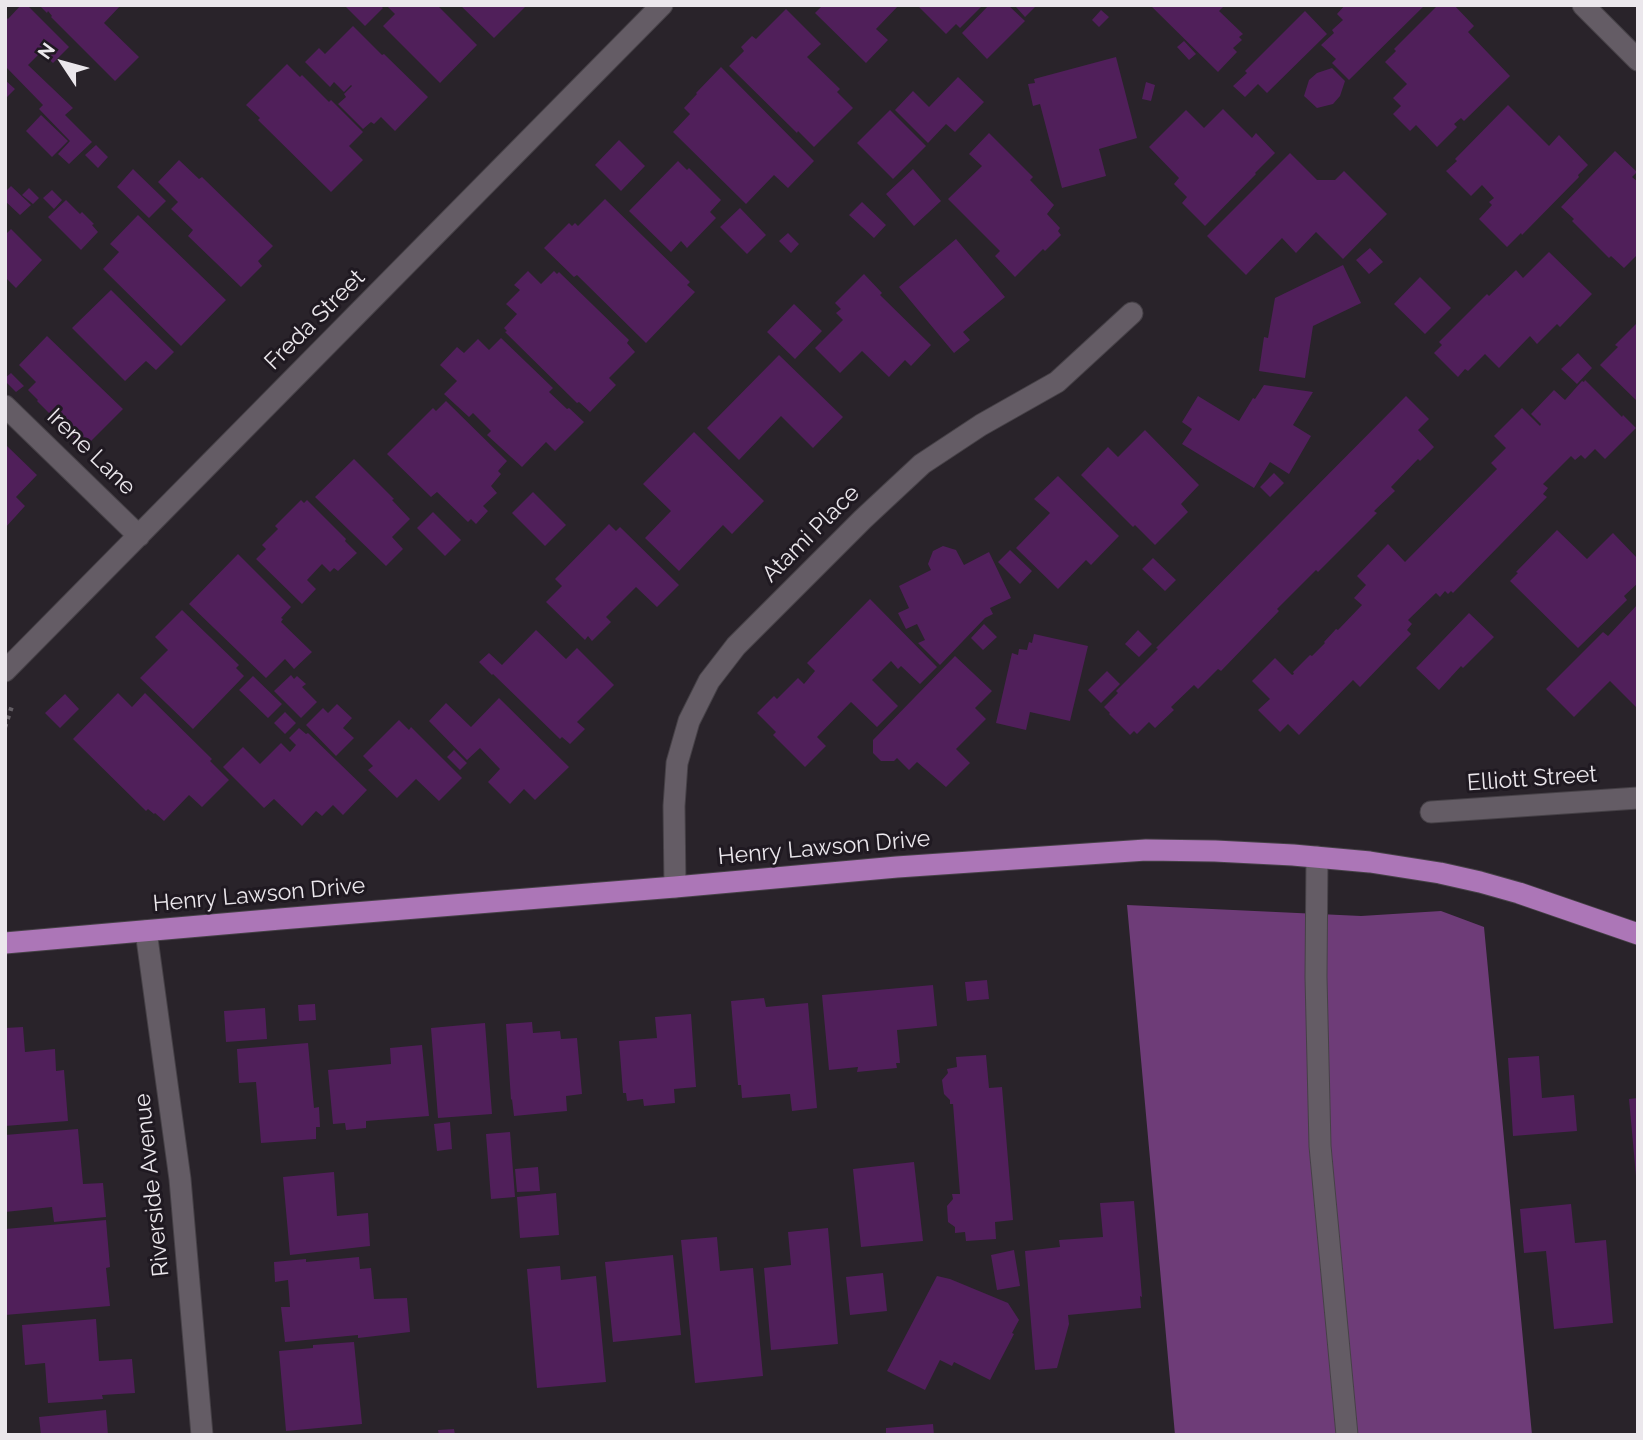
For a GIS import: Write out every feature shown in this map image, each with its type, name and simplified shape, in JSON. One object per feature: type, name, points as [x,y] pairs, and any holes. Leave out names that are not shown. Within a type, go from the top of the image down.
[{"type":"main road","name":"Henry Lawson Drive","points":[[5,943],[897,867],[1112,851],[1191,850],[1317,858],[1402,867],[1480,882],[1560,906],[1638,934]]},
{"type":"street","name":"Freda Street","points":[[5,671],[663,5]]},
{"type":"street","points":[[1583,5],[1638,60]]},
{"type":"street","name":"Atami Place","points":[[675,887],[674,806],[677,763],[689,721],[709,681],[736,646],[922,464],[981,425],[1057,382],[1132,313]]},
{"type":"street","name":"Irene Lane","points":[[5,406],[139,536]]},
{"type":"street","name":"Elliott Street","points":[[1431,812],[1638,798]]},
{"type":"street","points":[[1317,858],[1316,977],[1320,1146],[1347,1435]]},
{"type":"street","name":"Riverside Avenue","points":[[146,931],[180,1179],[202,1435]]},
{"type":"path","points":[[5,727],[12,706]]},
{"type":"shaded area","points":[[1127,905],[1361,916],[1441,911],[1484,927],[1532,1435],[1175,1435]]},
{"type":"building","points":[[21,5],[27,5],[69,47],[53,63],[41,52],[28,65],[73,108],[65,115],[92,142],[69,164],[58,154],[70,141],[39,109],[43,105],[5,66],[5,16],[8,19]]},
{"type":"building","points":[[39,5],[121,5],[104,23],[139,57],[115,81],[48,11],[47,13]]},
{"type":"building","points":[[344,5],[380,5],[383,8],[365,26]]},
{"type":"building","points":[[386,5],[437,5],[477,45],[440,83],[383,26],[395,14]]},
{"type":"building","points":[[460,5],[527,5],[494,38]]},
{"type":"building","points":[[823,5],[899,5],[876,29],[888,40],[866,63],[815,13]]},
{"type":"building","points":[[917,5],[983,5],[960,28],[956,24],[946,34]]},
{"type":"building","points":[[989,5],[1008,5],[1025,21],[987,59],[962,33]]},
{"type":"building","points":[[1150,5],[1225,5],[1219,11],[1243,34],[1239,37],[1242,40],[1233,48],[1237,52],[1218,72]]},
{"type":"building","points":[[1345,5],[1425,5],[1349,80],[1332,63],[1336,59],[1321,45],[1343,20],[1337,14]]},
{"type":"building","points":[[1438,5],[1454,5],[1474,26],[1468,32],[1510,76],[1464,121],[1461,118],[1454,124],[1457,127],[1437,147],[1416,125],[1410,131],[1393,114],[1401,106],[1393,98],[1407,84],[1385,62],[1396,51],[1394,49]]},
{"type":"building","points":[[1016,7],[1035,7],[1025,17]]},
{"type":"building","points":[[786,9],[821,44],[807,57],[840,89],[837,92],[853,108],[814,147],[729,66],[744,51],[741,47],[752,36],[756,39]]},
{"type":"building","points":[[1101,10],[1109,17],[1099,27],[1092,20]]},
{"type":"building","points":[[1305,11],[1327,34],[1267,93],[1258,84],[1245,97],[1233,86]]},
{"type":"building","points":[[353,26],[428,97],[395,131],[381,117],[363,129],[338,104],[352,86],[344,92],[334,82],[330,87],[305,62],[319,48],[325,54]]},
{"type":"building","points":[[1184,41],[1196,54],[1189,60],[1177,47]]},
{"type":"building","points":[[1116,57],[1137,138],[1099,149],[1106,176],[1062,188],[1040,104],[1033,106],[1028,84],[1035,83],[1034,79]]},
{"type":"building","points":[[287,64],[329,102],[331,100],[363,132],[349,146],[363,160],[331,192],[246,105]]},
{"type":"building","points":[[721,67],[814,161],[788,188],[774,175],[746,204],[673,132],[690,114],[684,108]]},
{"type":"building","points":[[1332,68],[1345,81],[1340,96],[1333,104],[1317,108],[1304,96],[1309,80],[1317,73]]},
{"type":"building","points":[[958,77],[984,102],[955,132],[946,124],[928,143],[895,110],[913,91],[929,107]]},
{"type":"building","points":[[5,80],[15,89],[5,99]]},
{"type":"building","points":[[1146,82],[1155,85],[1151,101],[1142,99]]},
{"type":"building","points":[[1508,105],[1549,146],[1559,135],[1588,165],[1522,235],[1521,233],[1507,247],[1479,219],[1492,205],[1489,202],[1494,198],[1482,185],[1471,196],[1446,171]]},
{"type":"building","points":[[1223,109],[1252,138],[1256,133],[1275,153],[1205,226],[1182,203],[1187,197],[1174,184],[1179,178],[1149,147],[1186,110],[1204,128]]},
{"type":"building","points":[[890,110],[926,146],[893,179],[857,143]]},
{"type":"building","points":[[41,115],[68,141],[52,157],[26,131]]},
{"type":"building","points":[[989,133],[1033,177],[1030,180],[1054,205],[1047,214],[1060,228],[1058,231],[1061,235],[1015,277],[995,256],[1000,251],[948,199],[982,166],[969,154]]},
{"type":"building","points":[[619,140],[645,166],[621,191],[595,165]]},
{"type":"building","points":[[96,145],[108,157],[98,168],[85,155]]},
{"type":"building","points":[[1615,151],[1637,172],[1632,177],[1638,182],[1638,254],[1624,268],[1611,256],[1609,258],[1561,207]]},
{"type":"building","points":[[1290,153],[1317,180],[1335,180],[1344,171],[1387,214],[1343,259],[1316,232],[1296,253],[1282,238],[1246,275],[1207,236]]},
{"type":"building","points":[[179,160],[199,179],[202,177],[273,246],[258,261],[262,266],[241,287],[188,236],[193,230],[171,209],[178,202],[158,182]]},
{"type":"building","points":[[678,161],[687,170],[689,168],[721,200],[710,212],[716,218],[687,248],[681,241],[671,252],[629,211]]},
{"type":"building","points":[[133,169],[166,201],[149,218],[117,187]]},
{"type":"building","points":[[913,169],[941,201],[914,226],[886,194]]},
{"type":"building","points":[[11,186],[31,205],[20,215],[5,201],[5,192]]},
{"type":"building","points":[[29,188],[39,198],[33,204],[22,195]]},
{"type":"building","points":[[52,190],[62,200],[54,209],[43,198]]},
{"type":"building","points":[[605,199],[690,282],[687,285],[695,292],[646,343],[577,275],[574,277],[544,248],[569,223],[578,226]]},
{"type":"building","points":[[66,200],[94,224],[92,225],[98,232],[81,250],[48,217]]},
{"type":"building","points":[[862,202],[886,225],[874,238],[849,215]]},
{"type":"building","points":[[740,208],[766,235],[747,254],[720,227]]},
{"type":"building","points":[[138,215],[226,300],[181,346],[103,269],[119,252],[110,244]]},
{"type":"building","points":[[11,229],[42,260],[16,288],[5,277],[5,235]]},
{"type":"building","points":[[788,233],[799,244],[791,253],[779,241]]},
{"type":"building","points":[[956,239],[1005,297],[963,332],[970,340],[954,353],[899,287]]},
{"type":"building","points":[[1370,248],[1383,262],[1369,274],[1356,260]]},
{"type":"building","points":[[1549,252],[1592,294],[1560,327],[1557,324],[1537,344],[1530,336],[1499,368],[1485,354],[1458,377],[1434,353],[1442,345],[1439,342],[1487,294],[1489,296],[1516,270],[1523,278]]},
{"type":"building","points":[[1343,265],[1361,303],[1313,326],[1305,378],[1259,371],[1264,337],[1268,338],[1275,298]]},
{"type":"building","points":[[528,271],[541,284],[554,271],[557,274],[559,272],[629,340],[627,343],[635,352],[609,378],[616,385],[590,412],[577,403],[505,332],[507,331],[504,328],[517,314],[506,304],[520,290],[514,285]]},
{"type":"building","points":[[864,274],[882,293],[880,295],[931,345],[911,366],[905,360],[889,377],[862,351],[840,373],[815,348],[843,320],[836,313],[841,309],[835,303]]},
{"type":"building","points":[[1420,277],[1451,308],[1425,334],[1394,304]]},
{"type":"building","points":[[111,290],[174,352],[156,370],[146,361],[125,381],[72,328]]},
{"type":"building","points":[[794,304],[822,331],[795,359],[767,332]]},
{"type":"building","points":[[1638,322],[1638,402],[1600,365]]},
{"type":"building","points":[[47,336],[123,409],[84,448],[28,390],[36,382],[19,365]]},
{"type":"building","points":[[501,338],[553,388],[549,392],[584,422],[555,451],[546,442],[522,467],[487,435],[491,431],[473,413],[469,417],[444,394],[457,381],[440,365],[457,347],[464,353],[478,339],[489,350]]},
{"type":"building","points":[[1578,353],[1592,368],[1577,384],[1561,369]]},
{"type":"building","points":[[779,355],[843,417],[813,448],[781,416],[739,460],[707,428]]},
{"type":"building","points":[[11,373],[24,386],[16,392],[5,381]]},
{"type":"building","points":[[1585,380],[1636,428],[1605,459],[1595,449],[1585,459],[1581,455],[1575,460],[1571,456],[1543,484],[1548,488],[1543,494],[1547,497],[1453,593],[1451,591],[1448,594],[1445,591],[1440,597],[1436,593],[1408,620],[1412,624],[1407,630],[1411,634],[1360,687],[1353,680],[1299,735],[1288,724],[1280,732],[1258,710],[1270,699],[1252,681],[1275,658],[1294,674],[1293,672],[1362,605],[1354,598],[1366,585],[1357,576],[1388,544],[1405,562],[1497,469],[1491,463],[1506,448],[1494,436],[1522,408],[1540,426],[1531,414],[1554,390],[1565,400]]},
{"type":"building","points":[[1264,385],[1313,392],[1293,425],[1311,436],[1289,474],[1270,462],[1254,488],[1182,444],[1192,429],[1182,422],[1198,396],[1239,421]]},
{"type":"building","points":[[1406,396],[1429,419],[1418,430],[1434,447],[1420,461],[1418,459],[1391,487],[1395,491],[1374,511],[1377,513],[1277,609],[1279,611],[1221,671],[1218,669],[1198,689],[1194,685],[1171,707],[1174,710],[1155,728],[1149,722],[1137,734],[1134,731],[1130,735],[1104,707],[1118,693],[1116,691]]},
{"type":"building","points":[[446,401],[507,461],[498,471],[501,474],[491,486],[497,493],[483,506],[488,511],[476,524],[471,519],[468,522],[437,492],[431,497],[387,454],[433,408],[436,411]]},
{"type":"building","points":[[1145,430],[1199,485],[1181,504],[1188,512],[1155,545],[1081,475],[1108,447],[1118,457]]},
{"type":"building","points":[[694,432],[764,501],[732,534],[723,525],[679,571],[645,538],[671,511],[643,484]]},
{"type":"building","points":[[5,447],[37,475],[16,497],[25,506],[5,528]]},
{"type":"building","points":[[354,459],[410,519],[392,537],[403,549],[386,566],[315,497]]},
{"type":"building","points":[[1274,473],[1284,483],[1270,497],[1260,487]]},
{"type":"building","points":[[1058,476],[1119,536],[1091,565],[1086,560],[1058,589],[1016,548],[1050,513],[1034,499]]},
{"type":"building","points":[[533,492],[566,525],[545,546],[512,513]]},
{"type":"building","points":[[301,500],[304,503],[307,500],[357,553],[338,571],[334,568],[330,572],[322,564],[307,580],[316,589],[302,604],[256,559],[266,549],[262,545],[278,529],[275,526]]},
{"type":"building","points":[[433,512],[461,540],[445,556],[417,528]]},
{"type":"building","points":[[609,524],[616,531],[620,527],[679,585],[657,607],[636,587],[606,617],[611,622],[592,641],[588,636],[585,640],[546,602],[562,586],[555,579]]},
{"type":"building","points":[[1557,530],[1587,559],[1613,533],[1638,559],[1638,583],[1624,596],[1627,600],[1578,648],[1510,581]]},
{"type":"building","points":[[943,546],[956,550],[964,565],[989,552],[1011,598],[990,608],[993,614],[985,618],[940,665],[918,643],[925,640],[917,624],[906,629],[898,613],[909,608],[899,586],[931,570],[928,564],[933,551]]},
{"type":"building","points":[[1010,550],[1032,571],[1020,584],[998,562]]},
{"type":"building","points":[[238,554],[291,607],[281,618],[281,622],[312,652],[294,669],[285,659],[266,678],[189,604]]},
{"type":"building","points":[[1153,558],[1176,580],[1165,591],[1142,569]]},
{"type":"building","points":[[870,599],[937,667],[920,684],[901,666],[898,669],[891,661],[872,680],[898,706],[877,727],[851,702],[817,737],[826,746],[805,767],[773,735],[776,732],[757,713],[774,696],[777,699],[798,678],[804,684],[815,671],[807,663]]},
{"type":"building","points":[[1638,604],[1638,709],[1610,681],[1574,717],[1546,689],[1603,632],[1608,636]]},
{"type":"building","points":[[182,610],[239,665],[236,668],[244,676],[193,729],[140,678],[168,650],[155,637]]},
{"type":"building","points":[[1469,613],[1494,637],[1439,690],[1416,668]]},
{"type":"building","points":[[984,624],[997,637],[983,650],[971,638]]},
{"type":"building","points":[[536,630],[566,659],[577,648],[614,685],[577,722],[585,729],[570,744],[562,737],[560,739],[479,662],[489,653],[502,665]]},
{"type":"building","points":[[1138,630],[1152,644],[1139,657],[1125,644]]},
{"type":"building","points":[[1034,634],[1088,646],[1070,721],[1030,712],[1026,730],[996,723],[1012,653],[1018,655],[1019,649],[1027,650]]},
{"type":"building","points":[[955,656],[992,691],[975,708],[986,719],[956,749],[970,763],[946,787],[917,762],[909,770],[897,758],[894,761],[881,761],[873,753],[873,740]]},
{"type":"building","points":[[1107,671],[1120,684],[1101,703],[1088,690]]},
{"type":"building","points":[[291,675],[294,679],[297,676],[306,684],[302,687],[317,702],[301,718],[274,691]]},
{"type":"building","points":[[253,676],[282,704],[268,718],[239,690]]},
{"type":"building","points":[[118,693],[132,707],[145,693],[212,759],[210,761],[229,780],[202,807],[189,795],[164,821],[148,809],[146,811],[73,739]]},
{"type":"building","points":[[65,694],[79,709],[60,728],[45,713]]},
{"type":"building","points":[[499,698],[569,767],[535,800],[524,789],[510,804],[488,782],[500,769],[480,748],[467,760],[429,721],[446,703],[471,727]]},
{"type":"building","points":[[337,704],[352,718],[343,728],[354,738],[336,756],[306,725],[323,708],[328,713]]},
{"type":"building","points":[[285,712],[296,723],[285,734],[274,723]]},
{"type":"building","points":[[399,720],[409,730],[411,727],[462,778],[439,801],[416,779],[397,798],[368,770],[373,766],[363,756]]},
{"type":"building","points":[[299,728],[308,733],[367,790],[343,815],[333,805],[322,816],[316,811],[302,826],[274,799],[264,808],[223,767],[243,747],[260,764],[281,743],[290,752],[296,745],[289,738]]},
{"type":"building","points":[[454,750],[467,763],[460,770],[447,757]]},
{"type":"building","points":[[987,980],[989,999],[967,1001],[965,982]]},
{"type":"building","points":[[933,985],[937,1026],[897,1030],[900,1063],[896,1063],[897,1068],[857,1072],[858,1067],[829,1070],[822,995]]},
{"type":"building","points":[[764,998],[766,1007],[808,1003],[817,1108],[792,1111],[790,1094],[742,1098],[741,1085],[738,1085],[731,1001]]},
{"type":"building","points":[[315,1004],[316,1020],[299,1021],[298,1005]]},
{"type":"building","points":[[265,1008],[267,1039],[226,1042],[224,1011]]},
{"type":"building","points":[[691,1014],[696,1087],[674,1089],[675,1103],[644,1106],[643,1099],[627,1101],[626,1093],[623,1093],[619,1041],[657,1038],[655,1017]]},
{"type":"building","points":[[532,1022],[533,1033],[560,1031],[561,1039],[577,1038],[582,1094],[566,1096],[567,1111],[514,1116],[506,1024]]},
{"type":"building","points":[[485,1023],[492,1114],[438,1118],[431,1028]]},
{"type":"building","points":[[23,1027],[25,1052],[55,1049],[56,1071],[64,1070],[68,1121],[5,1126],[5,1028]]},
{"type":"building","points":[[308,1043],[314,1108],[319,1107],[320,1127],[316,1127],[316,1139],[261,1143],[256,1082],[239,1083],[237,1049]]},
{"type":"building","points":[[422,1045],[429,1116],[366,1121],[366,1128],[346,1130],[345,1123],[333,1124],[328,1070],[391,1064],[390,1048]]},
{"type":"building","points":[[986,1055],[989,1088],[1002,1087],[1013,1220],[995,1222],[996,1239],[966,1241],[965,1232],[955,1233],[955,1227],[948,1222],[947,1206],[953,1199],[952,1194],[960,1194],[953,1104],[950,1104],[944,1094],[942,1080],[948,1073],[947,1069],[957,1067],[956,1057]]},
{"type":"building","points":[[1539,1056],[1542,1098],[1574,1095],[1577,1131],[1513,1136],[1508,1058]]},
{"type":"building","points":[[1638,1098],[1638,1176],[1636,1176],[1629,1099]]},
{"type":"building","points":[[450,1122],[452,1149],[437,1151],[434,1124]]},
{"type":"building","points":[[78,1129],[83,1184],[103,1183],[106,1217],[54,1222],[52,1207],[5,1212],[5,1135]]},
{"type":"building","points":[[510,1132],[515,1197],[491,1199],[486,1134]]},
{"type":"building","points":[[914,1162],[923,1241],[861,1247],[853,1169]]},
{"type":"building","points":[[538,1167],[540,1191],[517,1192],[515,1169]]},
{"type":"building","points":[[334,1172],[337,1216],[368,1213],[370,1246],[290,1255],[283,1177]]},
{"type":"building","points":[[556,1193],[559,1235],[520,1238],[517,1197]]},
{"type":"building","points":[[1134,1201],[1141,1308],[1068,1315],[1069,1324],[1057,1368],[1035,1370],[1025,1251],[1060,1247],[1059,1240],[1103,1237],[1100,1203]]},
{"type":"building","points":[[1571,1204],[1575,1243],[1606,1240],[1613,1323],[1554,1329],[1546,1251],[1524,1253],[1520,1209]]},
{"type":"building","points":[[106,1220],[110,1267],[106,1268],[110,1306],[5,1315],[5,1229]]},
{"type":"building","points":[[828,1228],[838,1344],[771,1350],[764,1268],[791,1265],[788,1232]]},
{"type":"building","points":[[717,1237],[720,1271],[753,1268],[763,1376],[695,1383],[681,1240]]},
{"type":"building","points":[[1014,1250],[1020,1286],[997,1290],[991,1255]]},
{"type":"building","points":[[673,1255],[681,1335],[613,1342],[605,1262]]},
{"type":"building","points":[[359,1257],[360,1269],[371,1268],[374,1299],[407,1298],[410,1332],[285,1342],[281,1307],[290,1307],[288,1280],[275,1282],[274,1262]]},
{"type":"building","points":[[560,1266],[561,1280],[596,1276],[606,1382],[537,1388],[527,1269]]},
{"type":"building","points":[[883,1273],[887,1311],[850,1315],[846,1277]]},
{"type":"building","points":[[937,1276],[1008,1303],[1019,1320],[990,1380],[954,1362],[952,1366],[940,1360],[925,1390],[887,1371]]},
{"type":"building","points":[[96,1319],[99,1361],[132,1359],[135,1393],[102,1395],[103,1399],[48,1403],[45,1363],[25,1365],[22,1325]]},
{"type":"building","points":[[354,1342],[362,1424],[286,1431],[279,1351]]},
{"type":"building","points":[[106,1410],[108,1435],[41,1435],[39,1417]]},
{"type":"building","points":[[933,1424],[934,1435],[886,1435],[886,1428]]},
{"type":"building","points":[[454,1429],[455,1435],[439,1435],[438,1430]]}]
